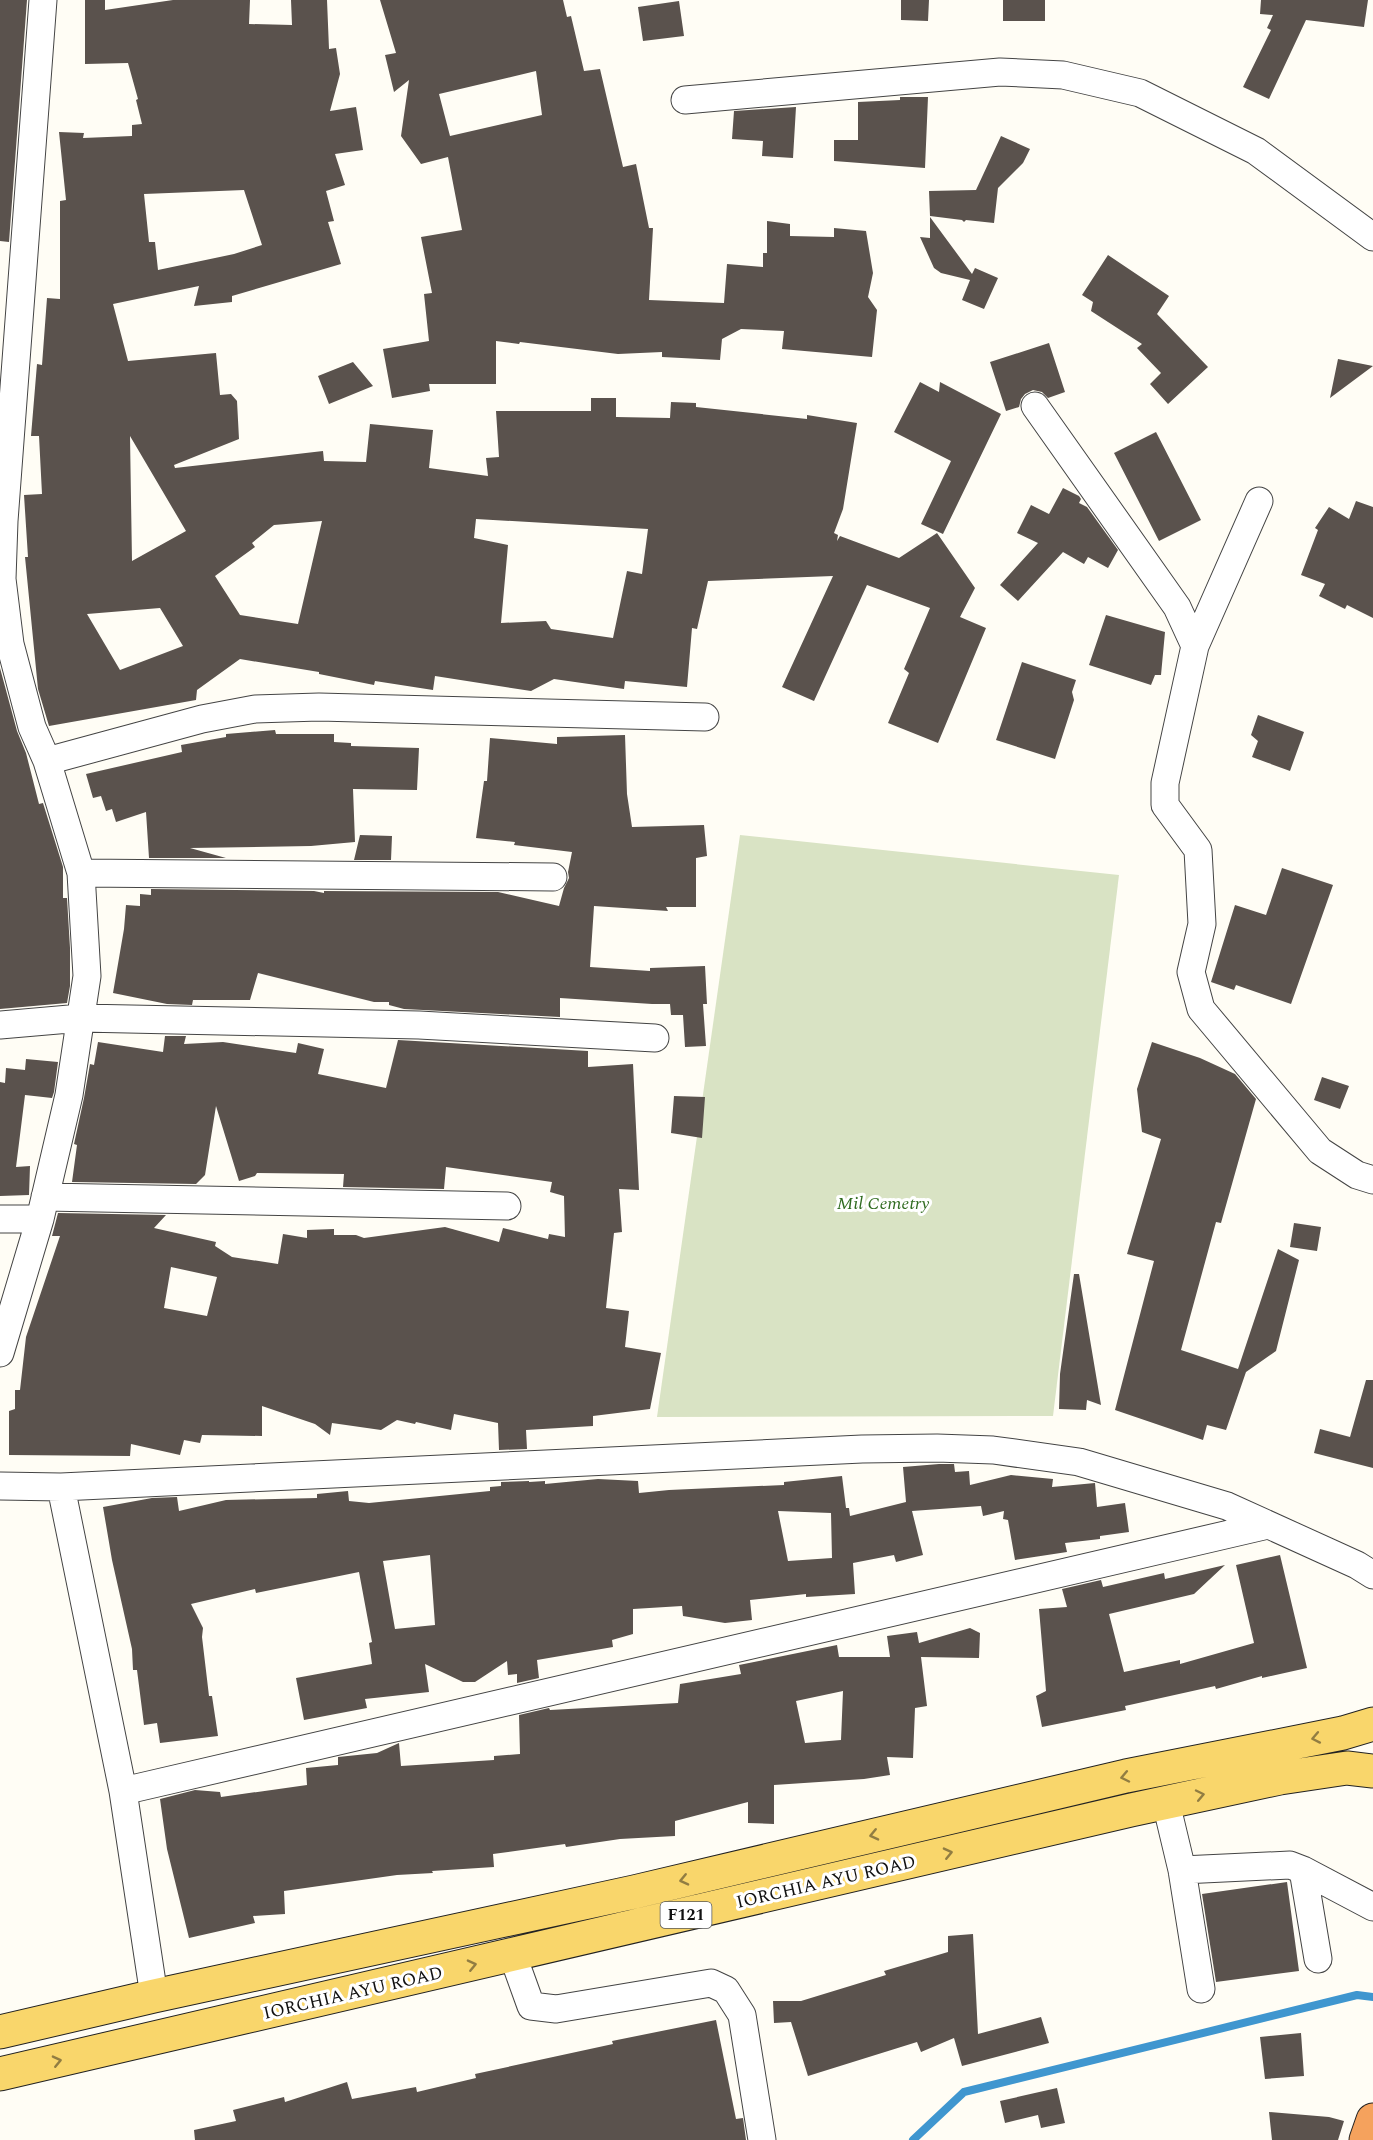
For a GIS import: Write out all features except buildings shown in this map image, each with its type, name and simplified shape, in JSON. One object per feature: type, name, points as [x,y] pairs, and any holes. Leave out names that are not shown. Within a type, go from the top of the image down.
[{"type":"highway","points":[[1366,2140],[1373,2120]]},
{"type":"main road","name":"F121","points":[[0,2032],[154,1996],[634,1892],[1126,1776],[1343,1733],[1373,1724]]},
{"type":"main road","name":"IORCHIA AYU ROAD","points":[[0,2074],[1166,1803],[1281,1778],[1347,1768],[1373,1771]]},
{"type":"street","points":[[0,1353],[42,1208],[69,1095],[87,976],[81,873],[47,761],[32,727],[10,644],[2,579],[4,521],[43,0]]},
{"type":"street","points":[[685,100],[1000,72],[1063,75],[1140,93],[1256,151],[1373,237]]},
{"type":"street","points":[[1035,406],[1177,607],[1195,646]]},
{"type":"street","points":[[1259,501],[1195,646],[1166,783],[1165,805],[1198,850],[1202,924],[1191,972],[1201,1009],[1320,1151],[1357,1175],[1373,1180]]},
{"type":"street","points":[[47,761],[202,719],[255,709],[319,707],[705,717]]},
{"type":"street","points":[[81,873],[553,877]]},
{"type":"street","points":[[0,1026],[81,1018],[419,1025],[655,1038]]},
{"type":"street","points":[[0,1219],[42,1208],[507,1206]]},
{"type":"street","points":[[0,1486],[61,1487],[862,1449],[993,1450],[1079,1462],[1227,1506],[1357,1565],[1373,1575]]},
{"type":"street","points":[[61,1487],[123,1791],[154,1996]]},
{"type":"street","points":[[123,1791],[1268,1525]]},
{"type":"street","points":[[1166,1803],[1182,1870],[1201,1989]]},
{"type":"street","points":[[1182,1870],[1290,1865],[1373,1907]]},
{"type":"street","points":[[1303,1870],[1318,1959]]},
{"type":"street","points":[[513,1956],[531,2006],[556,2009],[711,1983],[726,1990],[742,2015],[762,2140]]},
{"type":"green space","name":"Mil Cemetry","points":[[740,835],[1119,875],[1053,1416],[657,1417]]},
{"type":"waterway","points":[[913,2140],[964,2092],[1357,1995],[1373,1997]]}]
